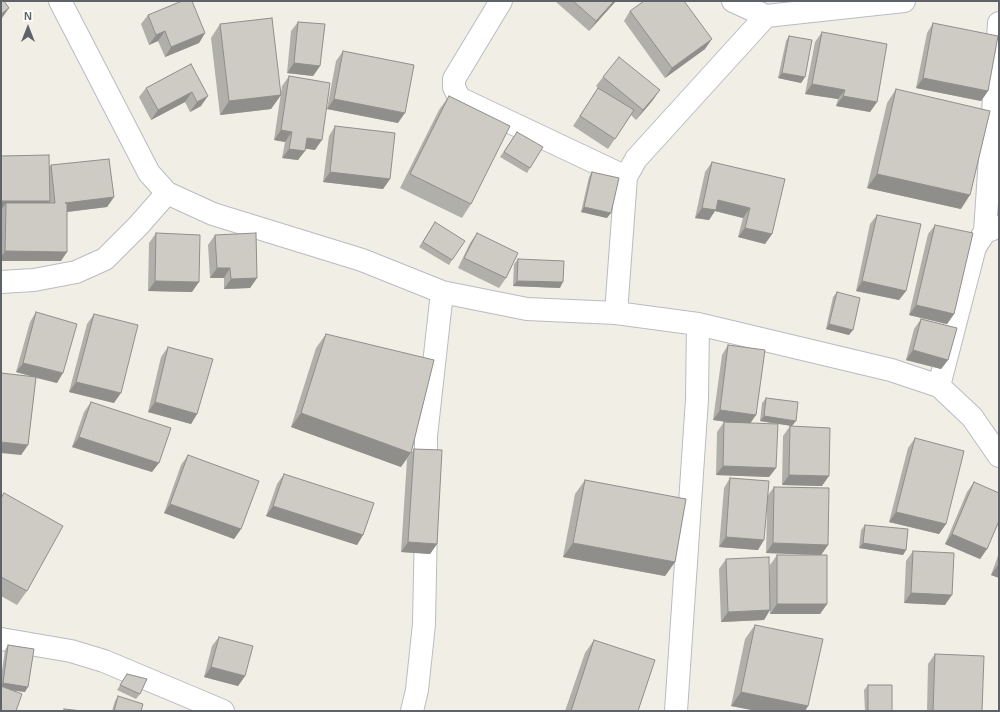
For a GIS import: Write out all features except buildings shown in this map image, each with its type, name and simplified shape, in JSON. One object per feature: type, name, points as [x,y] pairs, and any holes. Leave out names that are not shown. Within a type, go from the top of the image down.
[{"type":"street","points":[[60,1],[149,173],[167,193],[213,214],[362,260],[442,292],[527,309],[616,313],[698,324],[891,370],[939,386],[972,417],[999,456]]},
{"type":"street","points":[[501,1],[454,79],[454,88],[459,98],[626,177]]},
{"type":"street","points":[[733,1],[766,16],[807,13],[904,1]]},
{"type":"street","points":[[616,313],[626,177],[636,159],[766,16]]},
{"type":"street","points":[[939,386],[975,247],[992,229],[999,23]]},
{"type":"street","points":[[1,282],[34,280],[76,272],[105,259],[138,226],[167,193]]},
{"type":"street","points":[[412,711],[417,690],[424,624],[426,436],[442,292]]},
{"type":"street","points":[[676,711],[696,399],[698,324]]},
{"type":"street","points":[[1,639],[71,651],[104,661],[223,711]]}]
